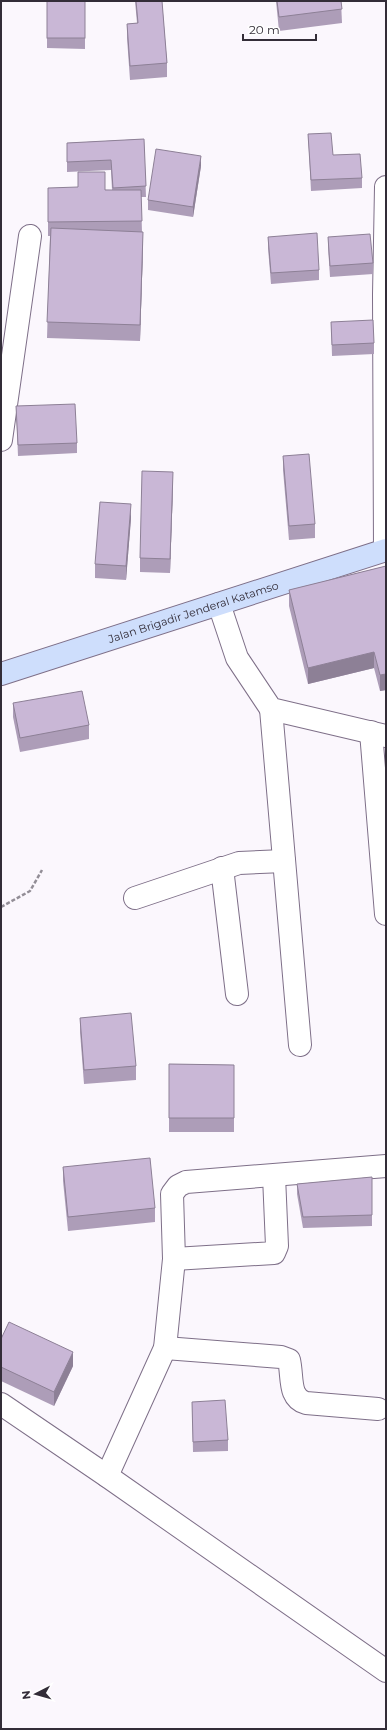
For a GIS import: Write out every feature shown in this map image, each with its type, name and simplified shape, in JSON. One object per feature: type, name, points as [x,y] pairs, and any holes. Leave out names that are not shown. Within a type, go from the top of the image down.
[{"type":"main road","name":"Jalan Brigadir Jenderal Katamso","points":[[1,674],[386,550]]},
{"type":"street","points":[[386,187],[384,295],[386,550]]},
{"type":"street","points":[[1,440],[30,236]]},
{"type":"street","points":[[219,604],[237,658],[271,709],[300,1045]]},
{"type":"street","points":[[271,709],[319,722],[378,734],[386,914]]},
{"type":"street","points":[[135,898],[238,863],[284,862]]},
{"type":"street","points":[[222,868],[237,994]]},
{"type":"street","points":[[107,1476],[165,1348],[174,1259],[172,1194],[178,1186],[186,1182],[386,1166]]},
{"type":"street","points":[[174,1259],[274,1253],[277,1246],[274,1176]]},
{"type":"street","points":[[165,1348],[281,1357],[289,1360],[293,1393],[298,1401],[378,1409]]},
{"type":"street","points":[[1,1404],[107,1476],[386,1671]]},
{"type":"path","points":[[1,906],[30,891],[42,870]]},
{"type":"building","points":[[47,1],[85,1],[85,38],[47,38]]},
{"type":"building","points":[[136,1],[162,1],[167,63],[130,66],[127,24],[138,23]]},
{"type":"building","points":[[277,1],[341,1],[342,9],[279,17]]},
{"type":"building","points":[[331,133],[333,155],[360,154],[362,178],[311,180],[308,134]]},
{"type":"building","points":[[144,139],[146,186],[113,188],[111,160],[67,162],[67,143]]},
{"type":"building","points":[[156,149],[201,156],[193,207],[148,200]]},
{"type":"building","points":[[78,172],[105,172],[105,190],[141,190],[142,221],[48,222],[48,188],[78,187]]},
{"type":"building","points":[[51,228],[143,232],[140,325],[47,322]]},
{"type":"building","points":[[317,233],[319,270],[271,273],[268,237]]},
{"type":"building","points":[[370,234],[373,263],[330,266],[328,237]]},
{"type":"building","points":[[373,320],[374,343],[332,345],[331,322]]},
{"type":"building","points":[[75,404],[77,443],[18,445],[16,406]]},
{"type":"building","points":[[309,454],[315,524],[289,526],[283,456]]},
{"type":"building","points":[[142,471],[173,472],[170,559],[140,558]]},
{"type":"building","points":[[100,502],[131,504],[126,566],[95,564]]},
{"type":"building","points":[[386,566],[386,674],[380,675],[374,652],[308,668],[289,590]]},
{"type":"building","points":[[82,691],[89,725],[20,738],[13,703]]},
{"type":"building","points":[[131,1013],[136,1066],[84,1070],[80,1018]]},
{"type":"building","points":[[169,1064],[234,1065],[234,1118],[169,1118]]},
{"type":"building","points":[[150,1158],[155,1208],[68,1217],[63,1167]]},
{"type":"building","points":[[372,1177],[372,1215],[303,1217],[297,1184]]},
{"type":"building","points":[[9,1322],[73,1352],[54,1392],[1,1367],[1,1339]]},
{"type":"building","points":[[225,1400],[228,1440],[193,1442],[192,1402]]}]
